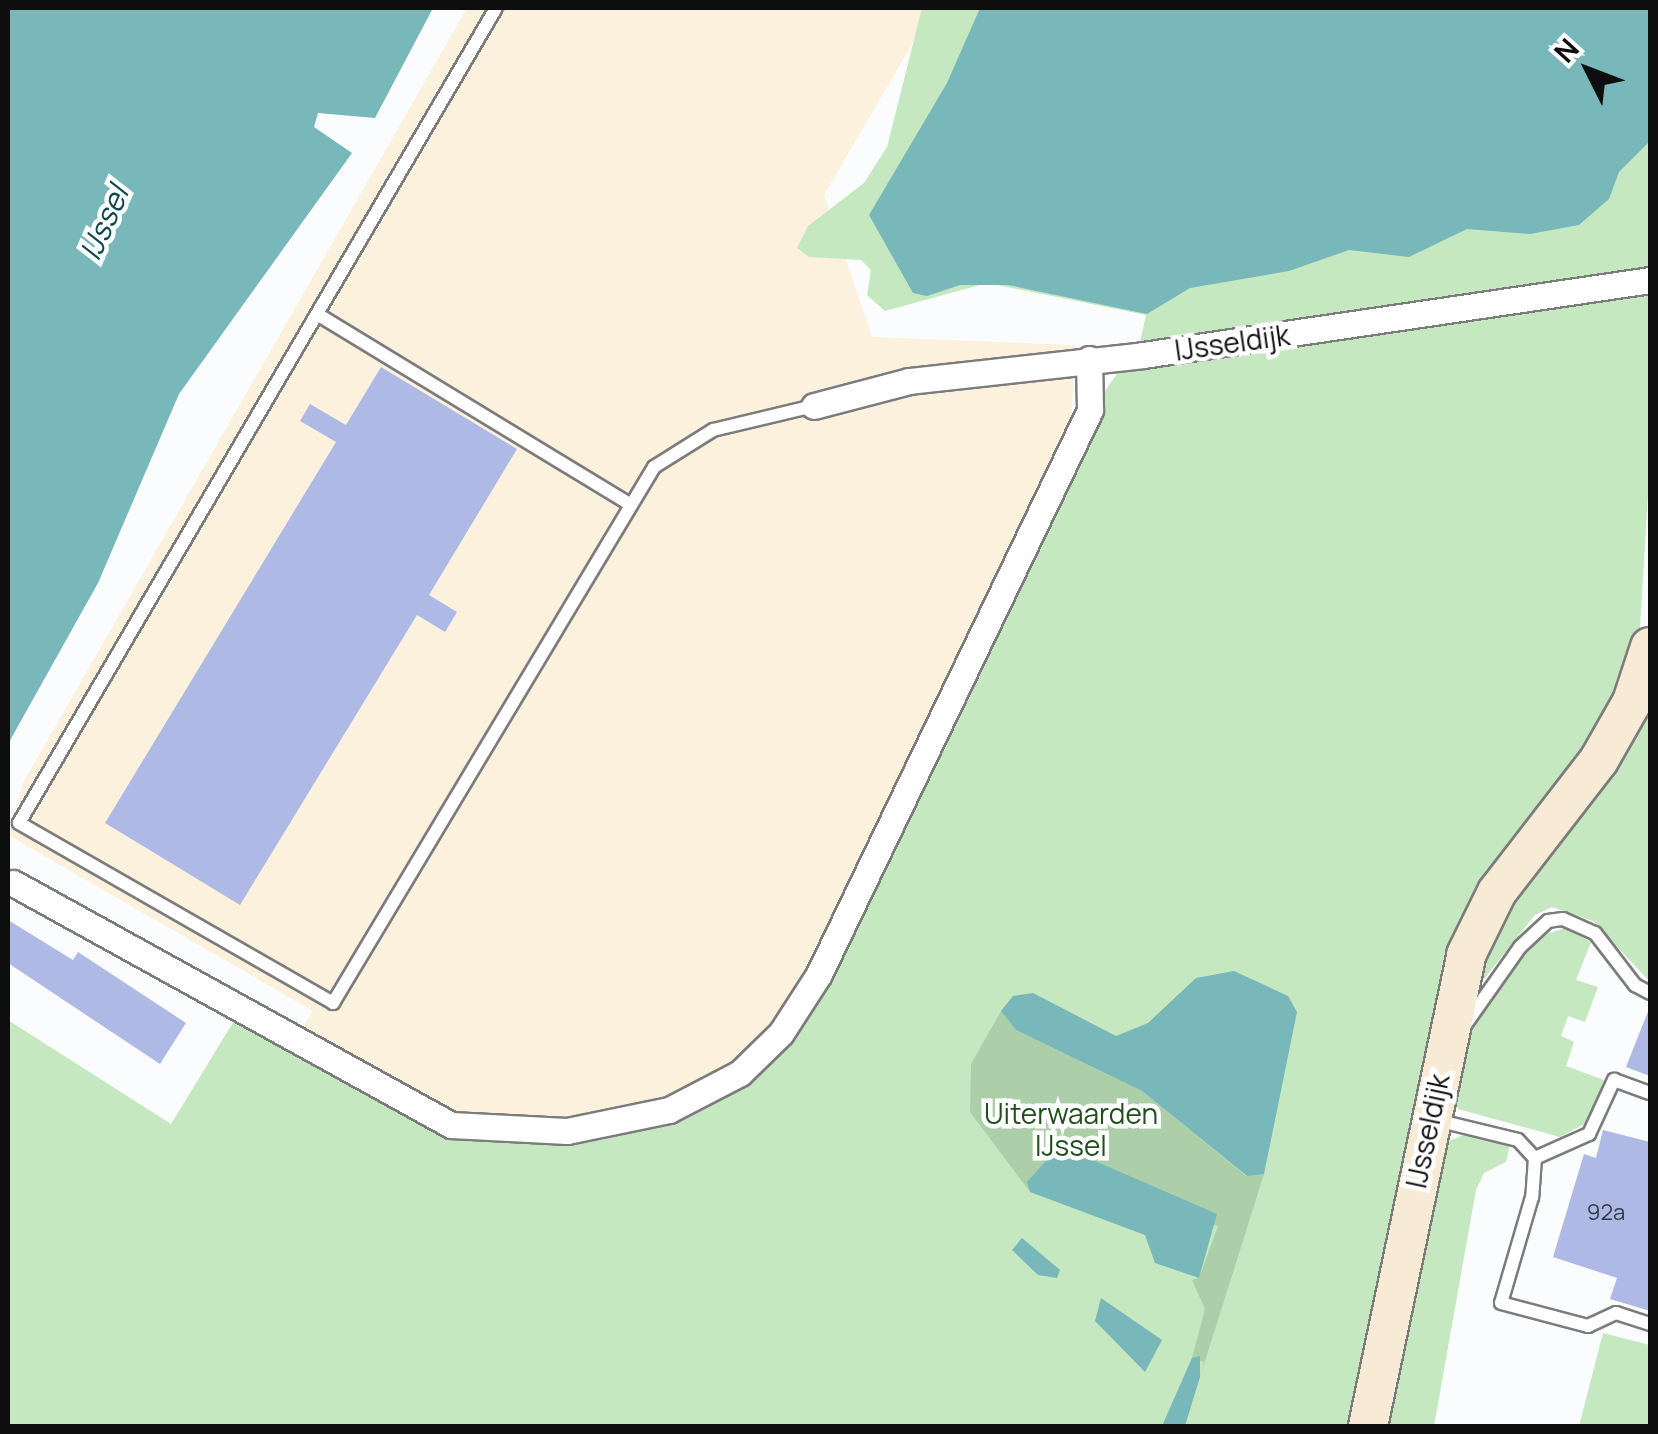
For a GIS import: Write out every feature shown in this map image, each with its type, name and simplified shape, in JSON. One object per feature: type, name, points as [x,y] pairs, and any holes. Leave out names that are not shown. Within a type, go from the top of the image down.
[{"type":"street","name":"IJsseldijk","points":[[814,406],[909,381],[1650,280]]},
{"type":"street","points":[[13,883],[287,1040],[451,1125],[567,1131],[669,1110],[740,1074],[781,1033],[819,974],[1090,410],[1089,359]]},
{"type":"street","name":"IJsseldijk","points":[[1368,1426],[1428,1118],[1466,955],[1483,918],[1598,760],[1632,702],[1650,647]]},
{"type":"lane","points":[[496,8],[20,823],[334,1003],[654,467],[713,430],[814,406]]},
{"type":"lane","points":[[317,314],[630,504]]},
{"type":"lane","points":[[1442,1058],[1520,947],[1548,921],[1563,919],[1595,933],[1635,985],[1650,993]]},
{"type":"lane","points":[[1535,1158],[1588,1134],[1614,1080],[1650,1093]]},
{"type":"lane","points":[[1428,1118],[1518,1140],[1535,1158],[1532,1197],[1501,1303],[1588,1326],[1616,1313],[1650,1324]]},
{"type":"shaded area","points":[[467,8],[933,8],[824,195],[872,337],[1075,345],[1071,431],[795,1001],[756,1050],[678,1102],[564,1123],[452,1116],[302,1028],[313,1011],[8,835],[23,783]]},
{"type":"green space","name":"Uiterwaarden IJssel","points":[[922,8],[1650,8],[1650,461],[1639,644],[1613,712],[1491,882],[1355,1426],[8,1426],[8,1020],[171,1124],[237,1016],[441,1134],[648,1123],[776,1048],[1094,406],[1122,367],[1135,365],[1146,315],[987,283],[885,311],[867,295],[871,270],[861,260],[809,257],[797,248],[808,226],[864,183],[887,147]]},
{"type":"green space","points":[[1650,692],[1650,982],[1593,921],[1552,907],[1535,915],[1468,999],[1487,938]]},
{"type":"green space","points":[[1565,928],[1591,942],[1576,980],[1598,987],[1585,1022],[1568,1016],[1561,1036],[1574,1042],[1566,1066],[1604,1080],[1588,1122],[1560,1137],[1458,1109],[1449,1099],[1455,1052],[1520,957],[1543,935]]},
{"type":"green space","points":[[1001,1011],[1016,1030],[1142,1091],[1246,1176],[1264,1174],[1200,1377],[1204,1362],[1192,1358],[1205,1309],[1192,1280],[1199,1278],[1218,1226],[1027,1182],[1030,1192],[970,1112],[971,1064]]},
{"type":"green space","points":[[1466,1134],[1510,1144],[1506,1162],[1484,1173],[1476,1190],[1434,1426],[1382,1426],[1442,1144]]},
{"type":"green space","points":[[1603,1333],[1650,1345],[1650,1426],[1579,1426]]},
{"type":"water","name":"IJssel","points":[[8,8],[433,8],[375,118],[318,113],[314,127],[352,153],[179,394],[98,583],[8,744]]},
{"type":"water","points":[[980,8],[1650,8],[1650,141],[1619,172],[1609,199],[1579,225],[1530,234],[1467,229],[1409,257],[1349,250],[1289,271],[1190,288],[1147,314],[1008,285],[960,285],[927,296],[913,293],[869,215],[947,83]]},
{"type":"water","points":[[1234,971],[1288,996],[1297,1012],[1264,1174],[1247,1176],[1142,1091],[1016,1030],[1001,1011],[1013,996],[1033,993],[1116,1036],[1148,1023],[1196,978]]},
{"type":"water","points":[[1055,1151],[1072,1151],[1217,1214],[1199,1278],[1155,1263],[1145,1235],[1030,1192],[1027,1182]]},
{"type":"water","points":[[1022,1238],[1060,1270],[1057,1278],[1038,1275],[1012,1250]]},
{"type":"water","points":[[1101,1298],[1162,1340],[1145,1372],[1095,1321]]},
{"type":"water","points":[[1200,1356],[1200,1377],[1185,1426],[1162,1426],[1192,1358]]},
{"type":"building","points":[[381,367],[517,449],[429,595],[457,612],[445,632],[417,615],[240,905],[105,823],[336,442],[300,421],[310,404],[346,425]]},
{"type":"building","points":[[8,920],[73,960],[78,952],[186,1023],[160,1064],[8,963]]},
{"type":"building","points":[[1650,1009],[1650,1076],[1626,1067]]},
{"type":"building","points":[[1603,1130],[1650,1142],[1650,1311],[1610,1299],[1617,1278],[1553,1257],[1584,1154],[1596,1158]]}]
